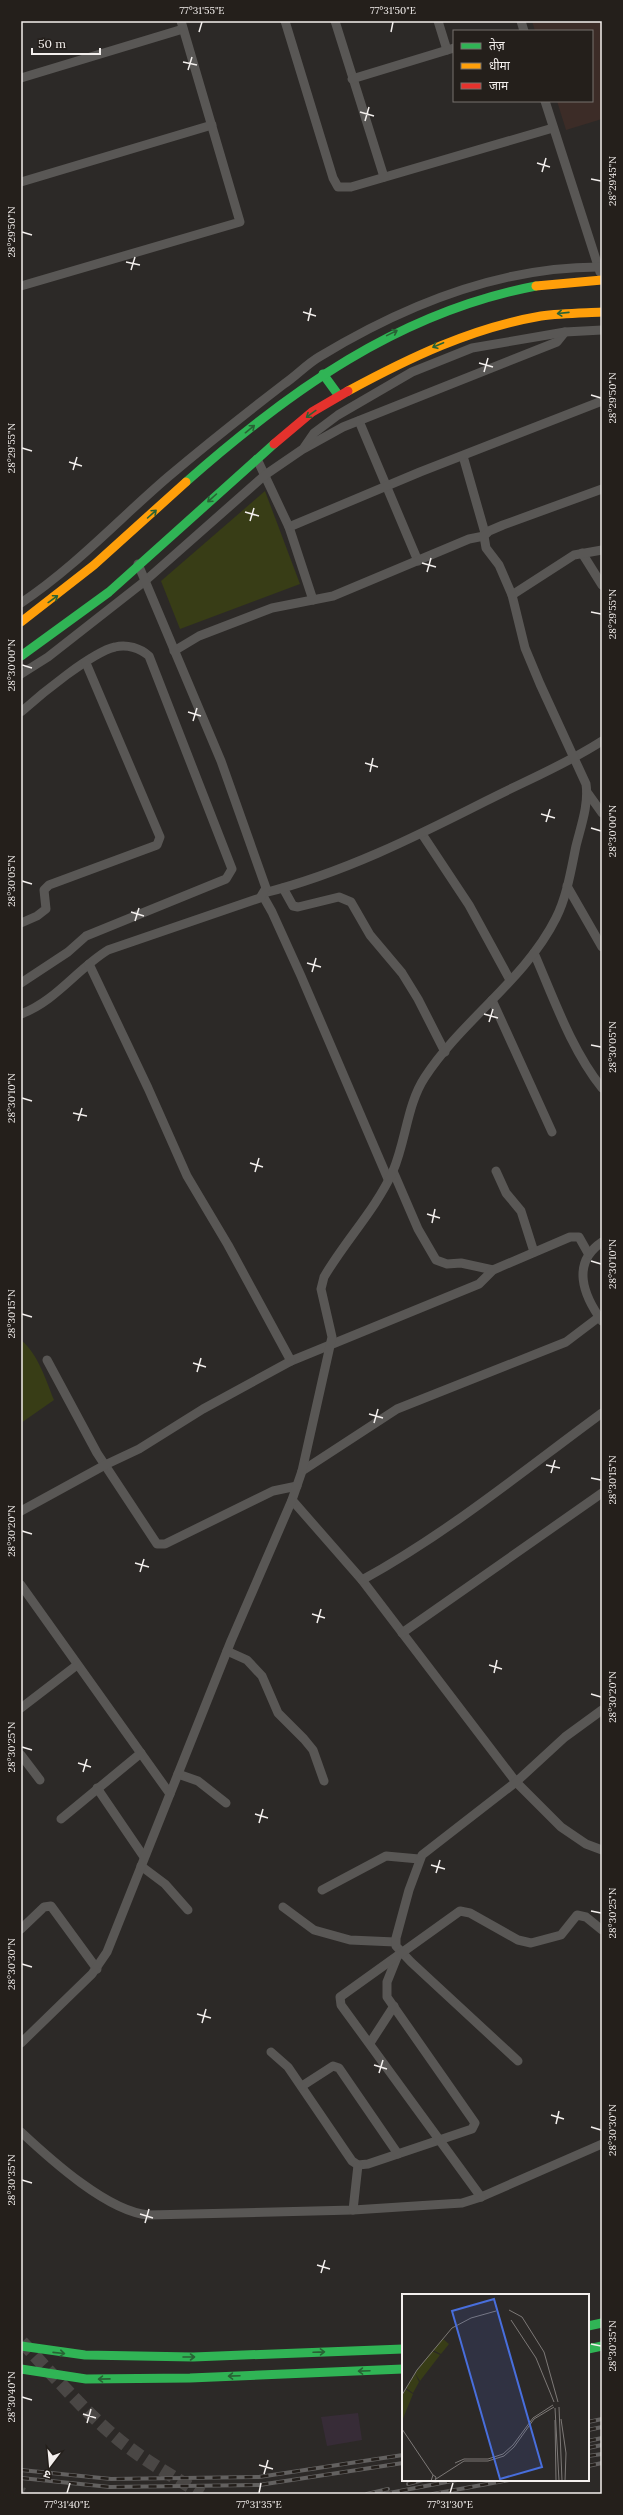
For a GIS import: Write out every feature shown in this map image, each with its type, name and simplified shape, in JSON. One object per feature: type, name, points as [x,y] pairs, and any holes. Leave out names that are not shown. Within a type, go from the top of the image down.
[{"type":"street","points":[[285,21],[333,178],[338,188],[344,189],[553,128]]},
{"type":"street","points":[[335,21],[384,177]]},
{"type":"street","points":[[352,79],[451,49],[438,21]]},
{"type":"street","points":[[21,78],[182,25],[240,219],[239,222],[21,286]]},
{"type":"street","points":[[21,622],[72,584],[210,462],[309,382],[358,350],[406,326],[446,309],[486,296],[535,285],[602,279],[600,267],[545,102]]},
{"type":"street","points":[[21,182],[212,125]]},
{"type":"street","points":[[21,603],[68,568],[168,477],[318,358],[367,330],[415,306],[484,284],[552,270],[600,267]]},
{"type":"street","points":[[484,284],[486,296]]},
{"type":"street","points":[[21,656],[109,592],[138,564],[312,412],[339,396],[404,360],[455,339],[541,316],[602,312]]},
{"type":"street","points":[[303,449],[314,433],[338,415],[412,372],[472,348],[565,332],[602,330]]},
{"type":"street","points":[[21,674],[48,657],[145,581],[265,474],[303,449],[343,427],[557,342],[565,332]]},
{"type":"street","points":[[323,374],[339,396]]},
{"type":"street","points":[[330,402],[343,427]]},
{"type":"street","points":[[289,527],[463,456],[602,402]]},
{"type":"street","points":[[358,421],[418,561]]},
{"type":"street","points":[[463,456],[484,535],[486,548],[499,565],[512,595],[525,648],[540,684],[576,758],[588,792],[602,813]]},
{"type":"street","points":[[257,459],[289,527],[313,600]]},
{"type":"street","points":[[174,651],[200,636],[272,608],[333,596],[469,539],[484,535],[503,525],[602,489]]},
{"type":"street","points":[[512,595],[574,555],[602,550]]},
{"type":"street","points":[[582,553],[602,585]]},
{"type":"street","points":[[138,564],[223,768],[266,883],[264,894],[390,1175],[418,1230],[436,1260],[447,1264],[462,1263],[493,1270]]},
{"type":"street","points":[[21,712],[48,689],[107,650],[119,646],[140,649],[149,656],[232,869],[226,879],[221,882],[86,936],[68,952],[21,983]]},
{"type":"street","points":[[21,923],[37,916],[46,909],[44,890],[49,885],[157,845],[160,841],[86,663]]},
{"type":"street","points":[[21,1014],[45,1002],[88,964],[108,950],[264,894],[336,871],[364,857],[422,834],[576,758],[602,740]]},
{"type":"street","points":[[21,2043],[97,1969],[107,1952],[227,1651],[292,1500],[302,1471],[331,1345],[331,1330],[321,1288],[322,1283],[390,1175],[423,1081],[445,1052],[534,953],[557,916],[567,886],[588,792]]},
{"type":"street","points":[[422,834],[470,905],[510,980]]},
{"type":"street","points":[[567,886],[602,947]]},
{"type":"street","points":[[283,888],[293,906],[298,907],[339,897],[351,902],[370,936],[402,973],[418,999],[445,1052]]},
{"type":"street","points":[[534,953],[564,1022],[591,1074],[602,1088]]},
{"type":"street","points":[[88,964],[148,1088],[187,1176],[228,1245],[291,1361]]},
{"type":"street","points":[[492,1000],[552,1132]]},
{"type":"street","points":[[496,1171],[506,1193],[521,1211],[534,1252]]},
{"type":"street","points":[[21,1511],[105,1465],[139,1449],[203,1409],[291,1361],[478,1284],[493,1270],[575,1236],[582,1240],[588,1253]]},
{"type":"street","points":[[302,1471],[397,1409],[566,1342],[601,1319],[587,1294],[582,1274],[588,1253],[602,1242]]},
{"type":"street","points":[[47,1360],[105,1465],[154,1541],[161,1545],[273,1491],[297,1486]]},
{"type":"street","points":[[362,1580],[408,1555],[452,1525],[602,1413]]},
{"type":"street","points":[[402,1633],[602,1493]]},
{"type":"street","points":[[292,1500],[362,1580],[516,1782],[561,1827],[576,1838],[602,1850]]},
{"type":"street","points":[[21,1585],[76,1665],[170,1794]]},
{"type":"street","points":[[227,1651],[247,1660],[262,1676],[278,1714],[313,1750],[324,1781]]},
{"type":"street","points":[[21,1708],[76,1665]]},
{"type":"street","points":[[518,2061],[400,1955],[395,1942],[408,1890],[419,1859],[426,1851],[516,1782],[566,1737],[602,1710]]},
{"type":"street","points":[[61,1819],[141,1753]]},
{"type":"street","points":[[21,1755],[40,1780]]},
{"type":"street","points":[[178,1774],[198,1781],[226,1803]]},
{"type":"street","points":[[97,1788],[142,1862],[165,1884],[188,1910]]},
{"type":"street","points":[[322,1890],[386,1856],[419,1859]]},
{"type":"street","points":[[21,1929],[44,1907],[51,1906],[97,1969]]},
{"type":"street","points":[[283,1907],[314,1930],[350,1940],[395,1942]]},
{"type":"street","points":[[482,2198],[341,2005],[340,1997],[460,1911],[470,1913],[525,1943],[536,1942],[561,1935],[577,1915],[586,1917],[602,1930]]},
{"type":"street","points":[[271,2052],[288,2067],[352,2161],[358,2165],[368,2164],[472,2129],[475,2123],[387,1996],[386,1988],[400,1955]]},
{"type":"street","points":[[370,2044],[394,2006]]},
{"type":"street","points":[[302,2086],[333,2066],[339,2068],[398,2154]]},
{"type":"street","points":[[21,2132],[99,2195],[136,2213],[255,2213],[353,2210],[462,2203],[482,2198],[602,2144]]},
{"type":"street","points":[[353,2210],[358,2165]]},
{"type":"street","points":[[589,2326],[602,2323]]},
{"type":"street","points":[[21,2346],[85,2355],[193,2357],[402,2348]]},
{"type":"street","points":[[589,2349],[602,2346]]},
{"type":"street","points":[[21,2369],[62,2377],[86,2379],[190,2378],[402,2369]]},
{"type":"shaded area","points":[[532,21],[602,21],[602,119],[566,130],[557,102],[593,102],[593,30],[535,30]]},
{"type":"shaded area","points":[[358,2413],[362,2440],[327,2446],[321,2417]]},
{"type":"green space","points":[[265,491],[300,584],[180,629],[161,581]]},
{"type":"green space","points":[[21,1340],[37,1360],[54,1400],[21,1423]]},
{"type":"tunnel","points":[[22,2342],[81,2405],[119,2440],[149,2462],[202,2494]]},
{"type":"railway","points":[[589,2422],[602,2419]]},
{"type":"railway","points":[[589,2430],[602,2427]]},
{"type":"railway","points":[[589,2441],[602,2438]]},
{"type":"railway","points":[[589,2448],[602,2445]]},
{"type":"railway","points":[[589,2456],[602,2454]]},
{"type":"railway","points":[[21,2470],[111,2479],[259,2477],[402,2455]]},
{"type":"railway","points":[[21,2478],[110,2487],[259,2485],[402,2463]]},
{"type":"railway","points":[[589,2466],[602,2463]]},
{"type":"railway","points":[[408,2484],[419,2481]]},
{"type":"railway","points":[[384,2494],[452,2481]]},
{"type":"railway","points":[[433,2494],[504,2481]]},
{"type":"railway","points":[[367,2494],[388,2489]]},
{"type":"traffic: fast","points":[[186,482],[265,417],[306,387],[348,360],[392,335],[438,315],[486,298],[536,286]]},
{"type":"traffic: fast","points":[[323,374],[339,396]]},
{"type":"traffic: fast","points":[[21,656],[109,592],[274,444]]},
{"type":"traffic: fast","points":[[589,2326],[602,2323]]},
{"type":"traffic: fast","points":[[21,2346],[85,2355],[193,2357],[402,2349]]},
{"type":"traffic: fast","points":[[589,2349],[602,2346]]},
{"type":"traffic: fast","points":[[21,2369],[86,2379],[190,2378],[402,2369]]},
{"type":"traffic: slow","points":[[536,286],[602,280]]},
{"type":"traffic: slow","points":[[348,391],[417,356],[465,336],[490,328],[541,316],[602,312]]},
{"type":"traffic: slow","points":[[21,622],[94,565],[186,482]]},
{"type":"traffic: jam","points":[[274,444],[312,412],[348,391]]}]
